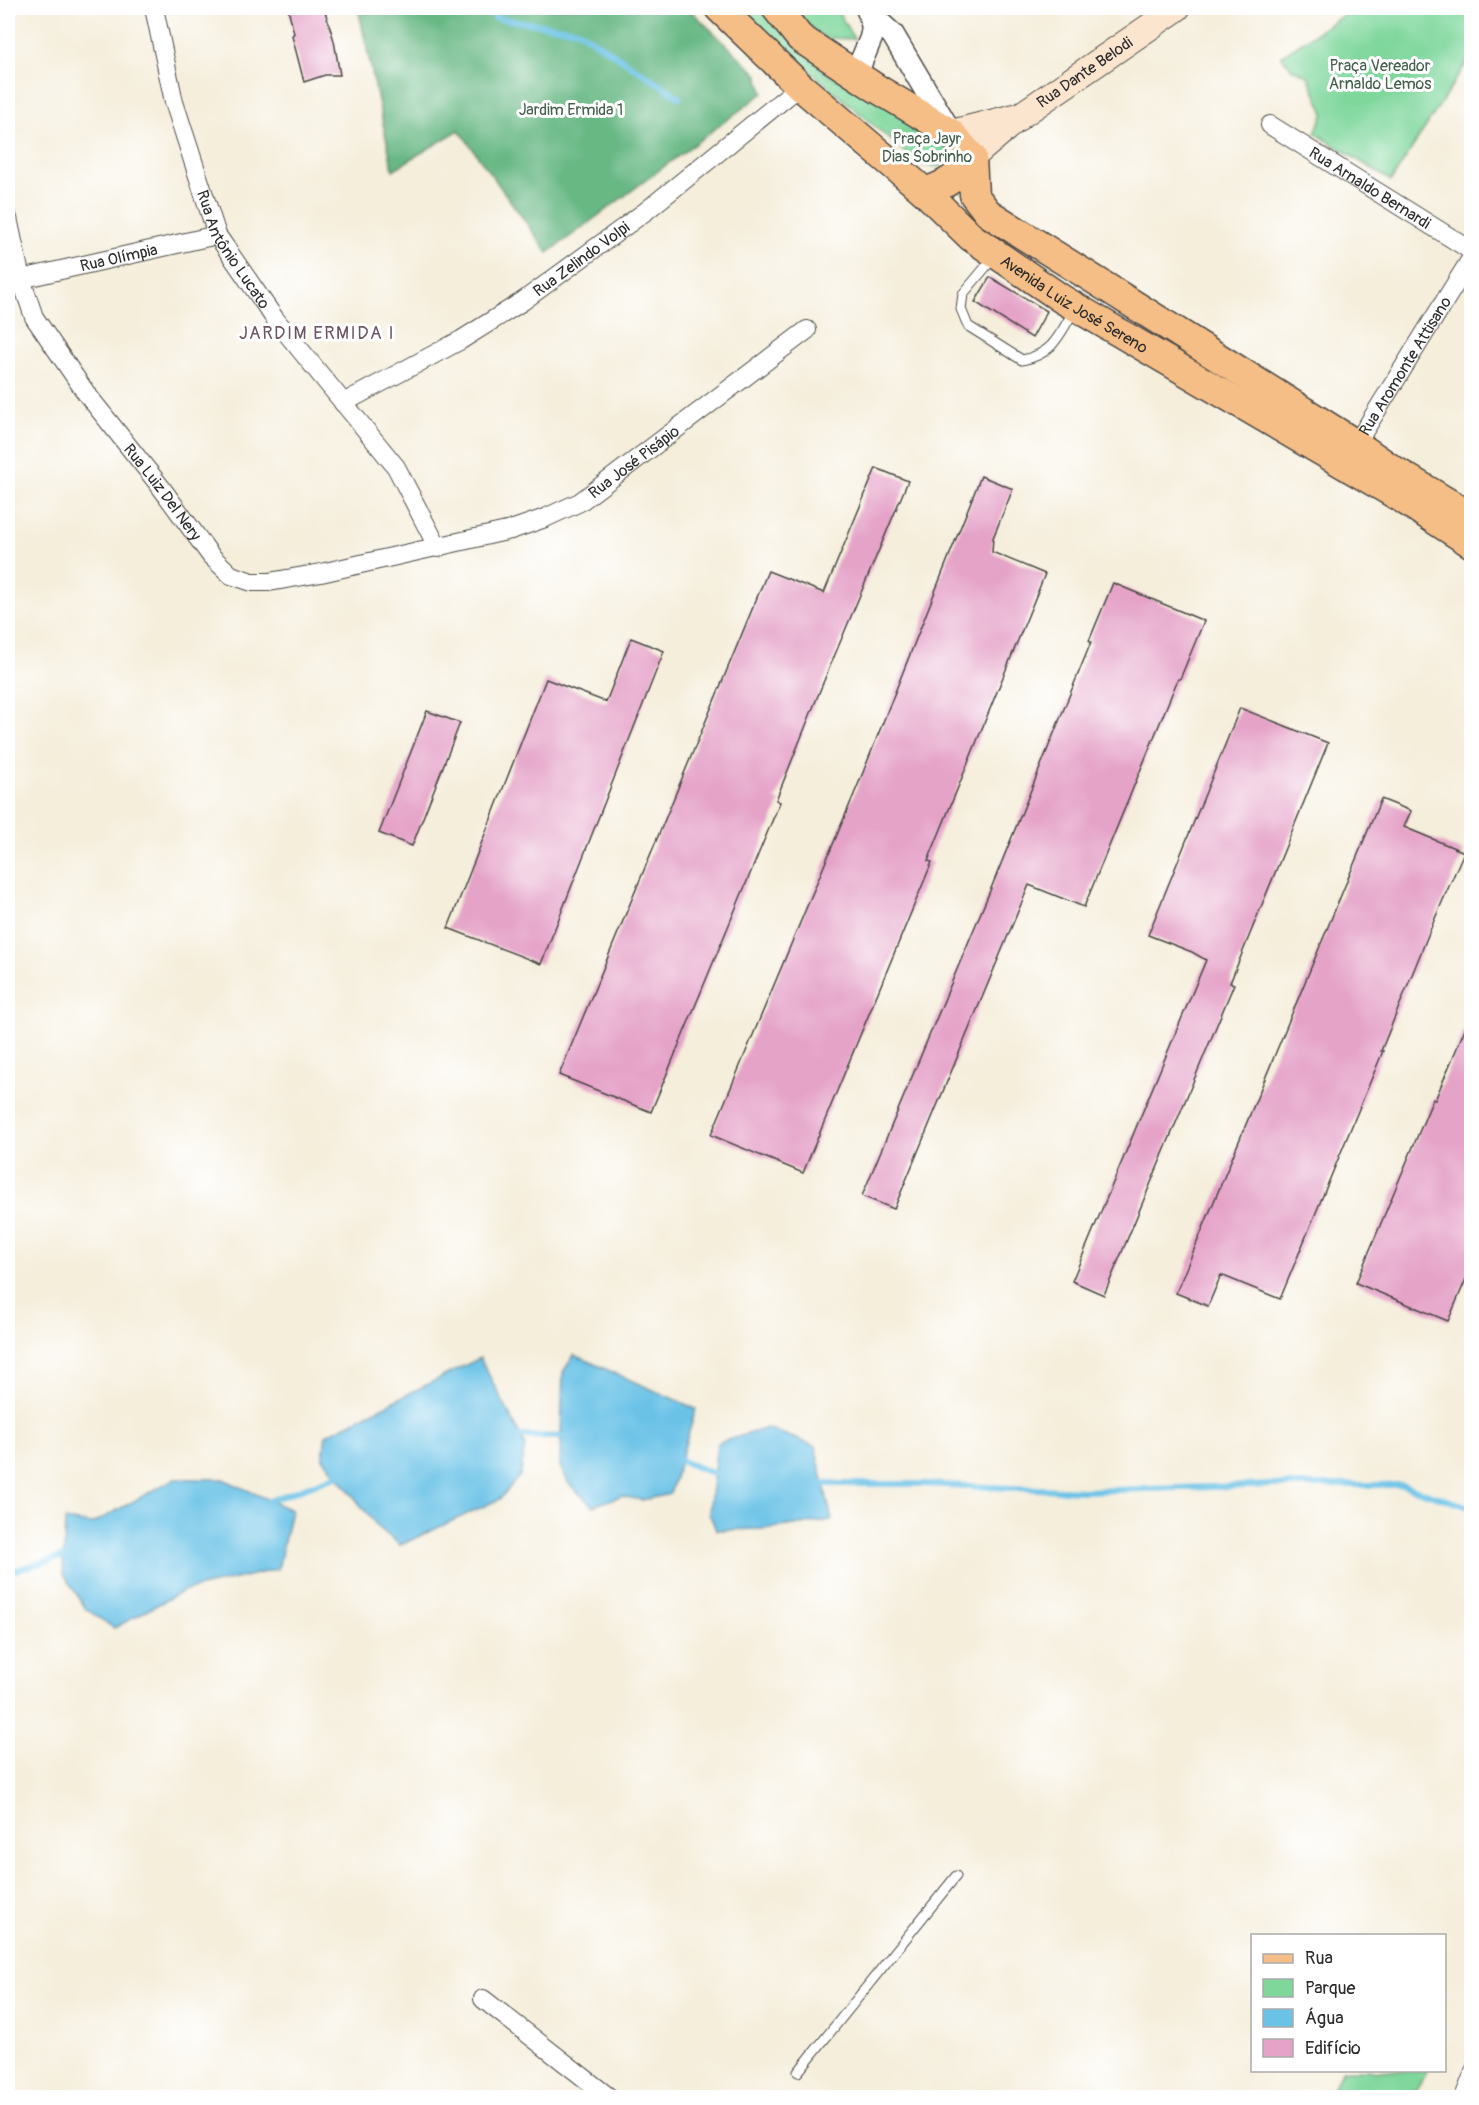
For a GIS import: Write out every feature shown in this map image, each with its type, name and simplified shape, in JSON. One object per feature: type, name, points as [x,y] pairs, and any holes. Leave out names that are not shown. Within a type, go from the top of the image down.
[{"type":"main road","name":"Avenida Luiz José Sereno","points":[[720,8],[800,86],[925,192],[971,237],[996,255],[1069,303],[1401,498],[1472,544]]},
{"type":"main road","points":[[776,8],[800,38],[951,133],[972,157]]},
{"type":"main road","name":"Rua Dante Belodi","points":[[1020,116],[1177,8]]},
{"type":"main road","points":[[951,133],[1020,116]]},
{"type":"main road","points":[[925,192],[949,183],[972,157],[1020,116]]},
{"type":"main road","name":"Avenida Luiz José Sereno","points":[[972,157],[974,195],[988,213],[1389,467],[1472,517]]},
{"type":"main road","points":[[1069,303],[1080,272]]},
{"type":"street","name":"Rua Antônio Lucato","points":[[154,8],[174,102],[218,235],[275,319],[396,468],[438,548]]},
{"type":"street","points":[[856,74],[871,38],[873,27],[868,10]]},
{"type":"street","points":[[868,10],[893,35],[951,133]]},
{"type":"street","name":"Rua Zelindo Volpi","points":[[343,403],[462,340],[523,301],[646,211],[800,86]]},
{"type":"street","name":"Rua Arnaldo Bernardi","points":[[1270,125],[1472,251]]},
{"type":"street","name":"Rua Luiz Del Nery","points":[[8,218],[21,279],[34,317],[86,393],[160,486],[211,556],[231,575],[252,582],[269,582],[438,548]]},
{"type":"street","name":"Rua Olímpia","points":[[21,279],[218,235]]},
{"type":"street","name":"Rua Aromonte Attisano","points":[[1356,444],[1472,257]]},
{"type":"street","name":"Rua José Pisápio","points":[[438,548],[511,530],[545,518],[579,502],[807,330]]},
{"type":"street","points":[[483,1999],[610,2097]]},
{"type":"lane","points":[[996,255],[963,294],[961,309],[968,326],[1022,360],[1030,359],[1038,357],[1052,346],[1069,303]]},
{"type":"lane","points":[[798,2072],[956,1876]]},
{"type":"lane","points":[[1459,2097],[1472,2065]]},
{"type":"green space","name":"Jardim Ermida 1","points":[[358,8],[688,8],[758,75],[763,93],[548,253],[459,130],[393,170]]},
{"type":"green space","name":"Praça Jayr Dias Sobrinho","points":[[736,8],[758,8],[826,73],[943,136],[950,153],[948,163],[937,166],[919,164]]},
{"type":"green space","points":[[792,8],[836,8],[854,39],[825,38],[799,18]]},
{"type":"green space","name":"Praça Vereador Arnaldo Lemos","points":[[1354,8],[1471,8],[1471,56],[1391,181],[1315,133],[1324,113],[1308,76],[1292,69],[1281,56]]},
{"type":"green space","points":[[1341,2072],[1426,2072],[1413,2097],[1328,2097]]},
{"type":"water","points":[[574,1355],[696,1409],[670,1494],[642,1500],[621,1496],[593,1506],[569,1484],[560,1466],[563,1372]]},
{"type":"water","points":[[480,1358],[525,1444],[521,1474],[500,1499],[400,1545],[378,1527],[323,1458],[326,1435]]},
{"type":"water","points":[[767,1428],[815,1446],[832,1520],[764,1529],[716,1530],[709,1513],[717,1443]]},
{"type":"water","points":[[174,1479],[223,1479],[291,1510],[278,1569],[183,1591],[114,1628],[86,1609],[63,1573],[65,1520],[92,1524]]},
{"type":"building","points":[[288,8],[324,8],[334,41],[340,75],[325,75],[304,82],[292,36],[294,33]]},
{"type":"building","points":[[990,277],[1047,311],[1032,338],[975,302]]},
{"type":"building","points":[[876,468],[908,481],[776,800],[780,802],[651,1112],[559,1075],[768,571],[824,593]]},
{"type":"building","points":[[981,476],[1013,489],[993,538],[992,552],[1045,574],[928,861],[932,862],[803,1173],[711,1135],[860,780]]},
{"type":"building","points":[[1113,583],[1204,621],[1084,907],[1029,885],[894,1209],[862,1196],[992,886]]},
{"type":"building","points":[[631,638],[664,651],[541,964],[448,928],[546,679],[606,702]]},
{"type":"building","points":[[1240,708],[1328,743],[1230,983],[1234,984],[1104,1295],[1072,1281],[1206,960],[1192,952],[1148,935]]},
{"type":"building","points":[[427,711],[460,723],[412,846],[379,833]]},
{"type":"building","points":[[1381,799],[1411,811],[1404,827],[1464,852],[1280,1299],[1221,1275],[1208,1306],[1176,1293]]},
{"type":"building","points":[[1472,1012],[1472,1265],[1448,1321],[1356,1283]]},
{"type":"waterway","points":[[488,8],[496,18],[577,30],[679,97]]},
{"type":"waterway","points":[[516,1436],[568,1437]]},
{"type":"waterway","points":[[674,1458],[720,1476]]},
{"type":"waterway","points":[[264,1503],[344,1473]]},
{"type":"waterway","points":[[816,1484],[924,1484],[1083,1491],[1276,1485],[1402,1485],[1472,1508]]},
{"type":"waterway","points":[[8,1572],[69,1555]]},
{"type":"district","name":"JARDIM ERMIDA I","points":[[317,333]]}]
